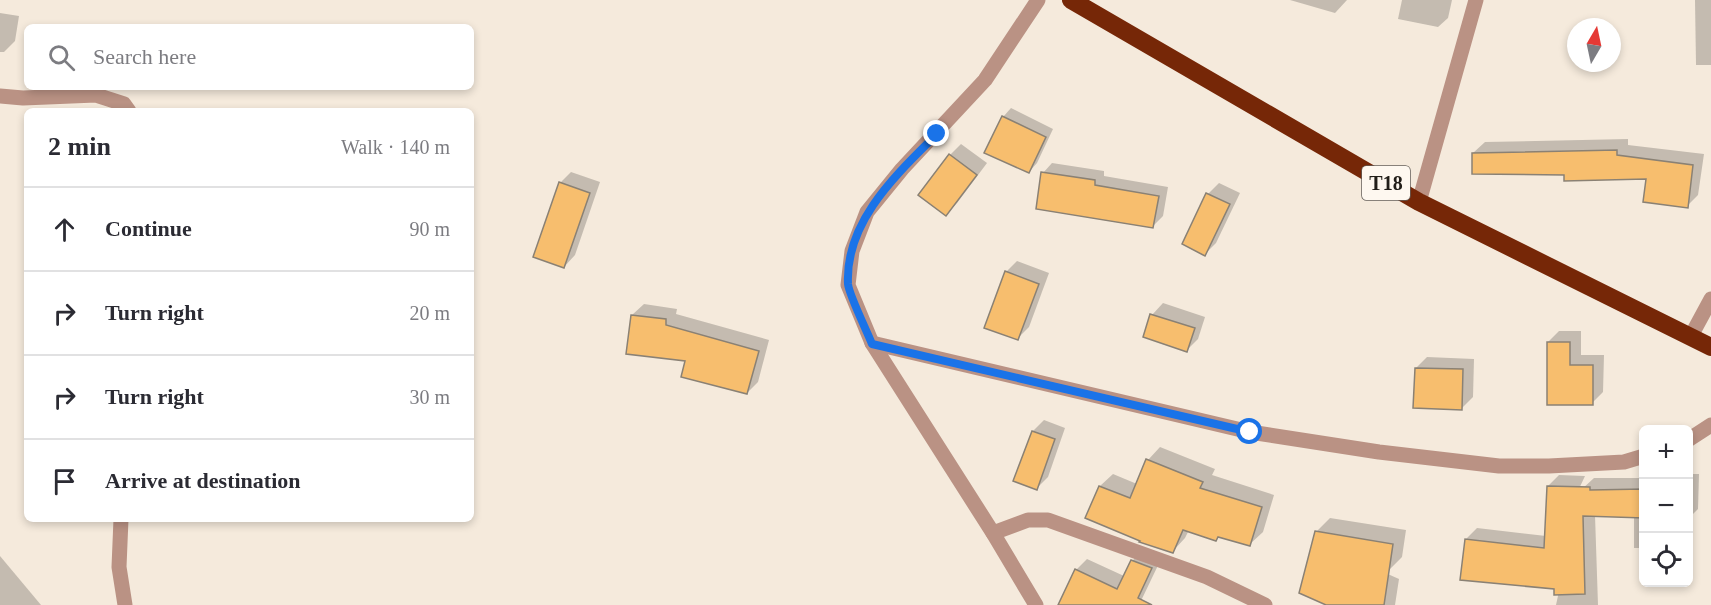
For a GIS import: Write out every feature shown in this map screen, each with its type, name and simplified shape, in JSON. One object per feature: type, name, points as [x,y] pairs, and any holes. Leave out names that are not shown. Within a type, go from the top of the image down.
[{"type":"highway","name":"T18","points":[[1071,0],[1419,202],[1711,347]]},
{"type":"street","points":[[1036,605],[993,533],[872,344],[848,285],[852,252],[867,212],[902,169],[985,80],[1038,0]]},
{"type":"street","points":[[1419,202],[1476,0]]},
{"type":"street","points":[[0,96],[23,98],[96,95],[124,104],[127,108]]},
{"type":"street","points":[[1691,336],[1711,298]]},
{"type":"street","points":[[872,344],[1250,432],[1379,452],[1499,466],[1624,462],[1639,458]]},
{"type":"street","points":[[1693,437],[1711,424]]},
{"type":"street","points":[[993,533],[1028,520],[1048,520],[1207,577],[1265,605]]},
{"type":"street","points":[[121,522],[119,567],[125,605]]},
{"type":"building","points":[[1002,116],[1046,137],[1029,173],[984,153]]},
{"type":"building","points":[[1617,150],[1617,155],[1693,165],[1688,208],[1643,202],[1646,179],[1564,181],[1564,175],[1472,174],[1472,153]]},
{"type":"building","points":[[949,154],[977,175],[946,216],[918,195]]},
{"type":"building","points":[[1041,172],[1095,180],[1095,185],[1159,196],[1153,228],[1036,209]]},
{"type":"building","points":[[559,182],[590,193],[564,268],[533,257]]},
{"type":"building","points":[[1206,193],[1230,204],[1205,256],[1182,244]]},
{"type":"building","points":[[1005,271],[1039,284],[1018,340],[984,328]]},
{"type":"building","points":[[1150,314],[1195,328],[1187,352],[1143,337]]},
{"type":"building","points":[[631,315],[666,319],[666,325],[759,351],[747,394],[681,377],[685,361],[626,354]]},
{"type":"building","points":[[1547,342],[1570,342],[1570,365],[1593,365],[1593,405],[1547,405]]},
{"type":"building","points":[[1415,368],[1463,369],[1462,410],[1413,408]]},
{"type":"building","points":[[1032,431],[1055,439],[1037,490],[1013,481]]},
{"type":"building","points":[[1146,459],[1203,482],[1200,488],[1262,507],[1250,546],[1218,537],[1216,541],[1183,530],[1173,553],[1139,542],[1085,518],[1099,486],[1130,498]]},
{"type":"building","points":[[1547,486],[1590,487],[1590,490],[1639,489],[1639,518],[1583,516],[1585,594],[1554,595],[1554,589],[1460,580],[1465,539],[1544,548]]},
{"type":"building","points":[[1315,531],[1393,544],[1384,605],[1326,605],[1299,593]]},
{"type":"building","points":[[1131,560],[1152,568],[1138,598],[1152,605],[1058,605],[1075,569],[1117,589]]},
{"type":"route","points":[[937,134],[902,169],[867,212],[852,252],[848,285],[872,344],[1250,432]]}]
